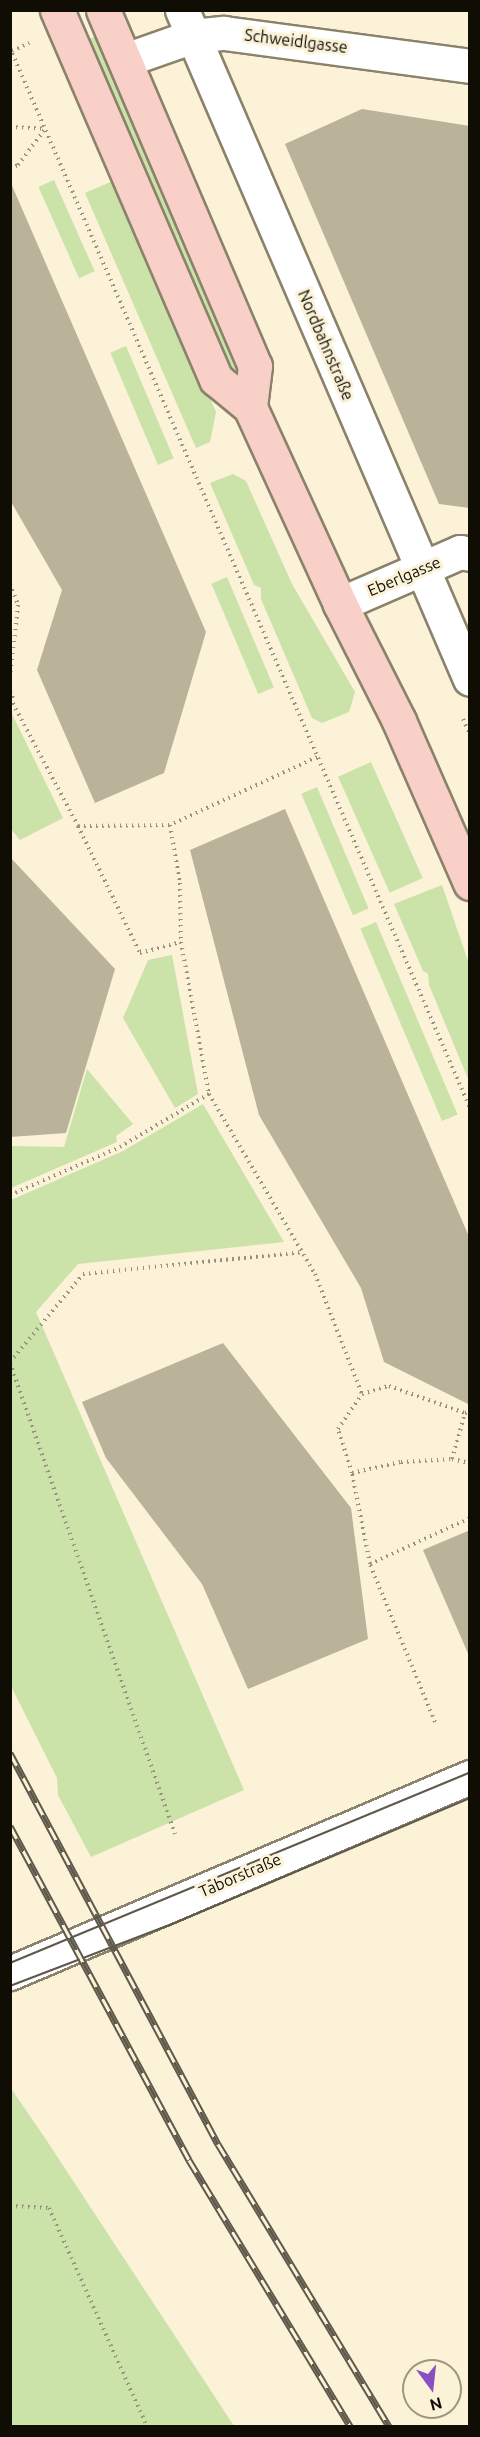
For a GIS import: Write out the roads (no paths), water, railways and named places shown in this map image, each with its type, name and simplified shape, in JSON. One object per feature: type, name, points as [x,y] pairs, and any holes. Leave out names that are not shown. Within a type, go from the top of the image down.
[{"type":"main road","points":[[57,10],[216,378],[250,407],[340,604],[399,721],[470,882]]},
{"type":"main road","points":[[104,10],[255,366],[250,407]]},
{"type":"street","name":"Schweidlgasse","points":[[125,60],[188,23],[224,33],[269,36],[470,66]]},
{"type":"street","name":"Nordbahnstraße","points":[[188,23],[470,679]]},
{"type":"street","name":"Eberlgasse","points":[[340,604],[460,552],[470,554]]},
{"type":"street","name":"Taborstraße","points":[[10,1973],[470,1778]]},
{"type":"tram line","points":[[10,1963],[470,1772]]},
{"type":"tram line","points":[[10,1986],[170,1925],[470,1798]]},
{"type":"railway","points":[[10,1753],[218,2144],[389,2426]]},
{"type":"railway","points":[[10,1826],[189,2160],[350,2426]]}]
